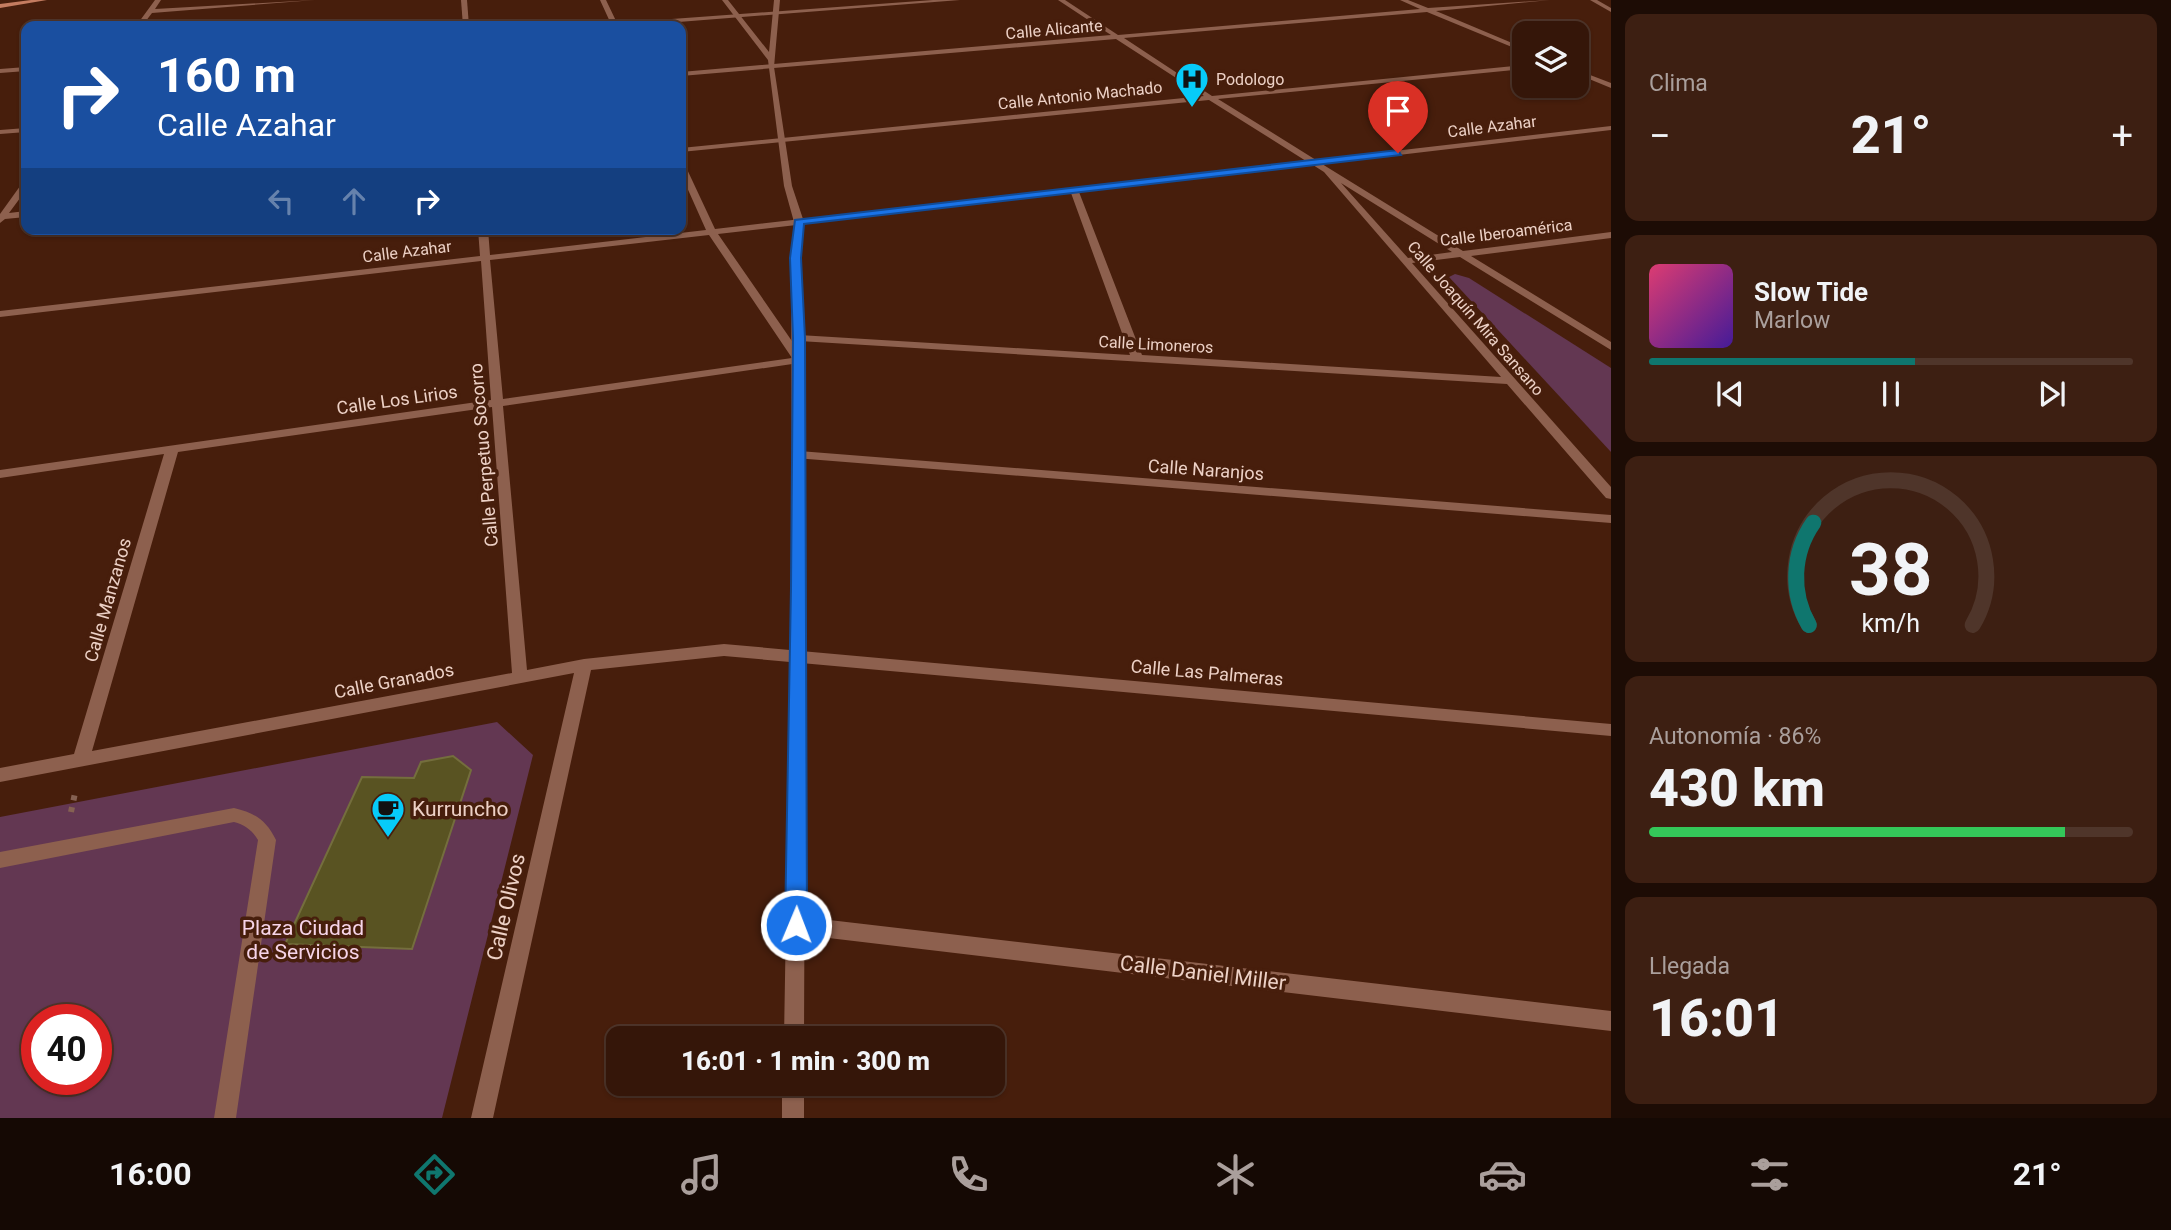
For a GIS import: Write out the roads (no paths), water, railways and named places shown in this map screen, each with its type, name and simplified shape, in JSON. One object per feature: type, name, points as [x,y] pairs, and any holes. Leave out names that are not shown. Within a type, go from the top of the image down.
[{"type":"main road","points":[[0,6],[44,0]]},
{"type":"street","points":[[143,21],[158,0]]},
{"type":"street","points":[[150,11],[312,0]]},
{"type":"street","points":[[464,0],[466,21]]},
{"type":"street","points":[[603,0],[613,21]]},
{"type":"street","points":[[725,0],[771,63]]},
{"type":"street","points":[[777,0],[771,63],[788,186],[799,222],[796,258],[799,338],[799,655],[794,1026]]},
{"type":"street","points":[[676,21],[957,0]]},
{"type":"street","points":[[1061,0],[1211,98],[1318,162],[1611,347]]},
{"type":"street","points":[[1403,0],[1512,45]]},
{"type":"street","name":"Calle Alicante","points":[[686,74],[771,63],[1118,37],[1547,0]]},
{"type":"street","points":[[1593,0],[1611,10]]},
{"type":"street","name":"Calle Antonio Machado","points":[[686,150],[1512,68]]},
{"type":"street","points":[[0,71],[21,69]]},
{"type":"street","points":[[1589,77],[1611,86]]},
{"type":"street","name":"Calle Azahar","points":[[686,235],[1611,128]]},
{"type":"street","points":[[0,132],[21,130]]},
{"type":"street","name":"Calle Joaquín Mira Sansano","points":[[1318,162],[1611,495]]},
{"type":"street","points":[[686,176],[712,232],[799,360]]},
{"type":"street","points":[[1074,190],[1137,358]]},
{"type":"street","points":[[1,218],[21,191]]},
{"type":"street","points":[[1,218],[21,215]]},
{"type":"street","name":"Calle Perpetuo Socorro","points":[[483,235],[520,677]]},
{"type":"street","name":"Calle Azahar","points":[[0,314],[686,235]]},
{"type":"street","name":"Calle Iberoamérica","points":[[1405,261],[1608,237]]},
{"type":"street","name":"Calle Limoneros","points":[[799,338],[1511,381]]},
{"type":"street","name":"Calle Los Lirios","points":[[0,474],[799,360]]},
{"type":"street","name":"Calle Manzanos","points":[[80,760],[172,450]]},
{"type":"street","name":"Calle Naranjos","points":[[799,456],[1611,519]]},
{"type":"street","name":"Calle Granados","points":[[0,775],[584,665],[724,650],[799,655]]},
{"type":"street","name":"Calle Las Palmeras","points":[[799,655],[1611,730]]},
{"type":"street","name":"Calle Olivos","points":[[482,1118],[584,665]]},
{"type":"street","points":[[0,860],[234,815],[250,819],[262,828],[267,840],[225,1118]]},
{"type":"street","name":"Calle Daniel Miller","points":[[796,925],[1611,1021]]},
{"type":"street","points":[[793,1096],[793,1118]]},
{"type":"place","name":"Podologo","points":[[1192,109]]},
{"type":"place","name":"Kurruncho","points":[[388,839]]},
{"type":"park label","name":"Plaza Ciudad de Servicios","points":[[303,940]]}]
